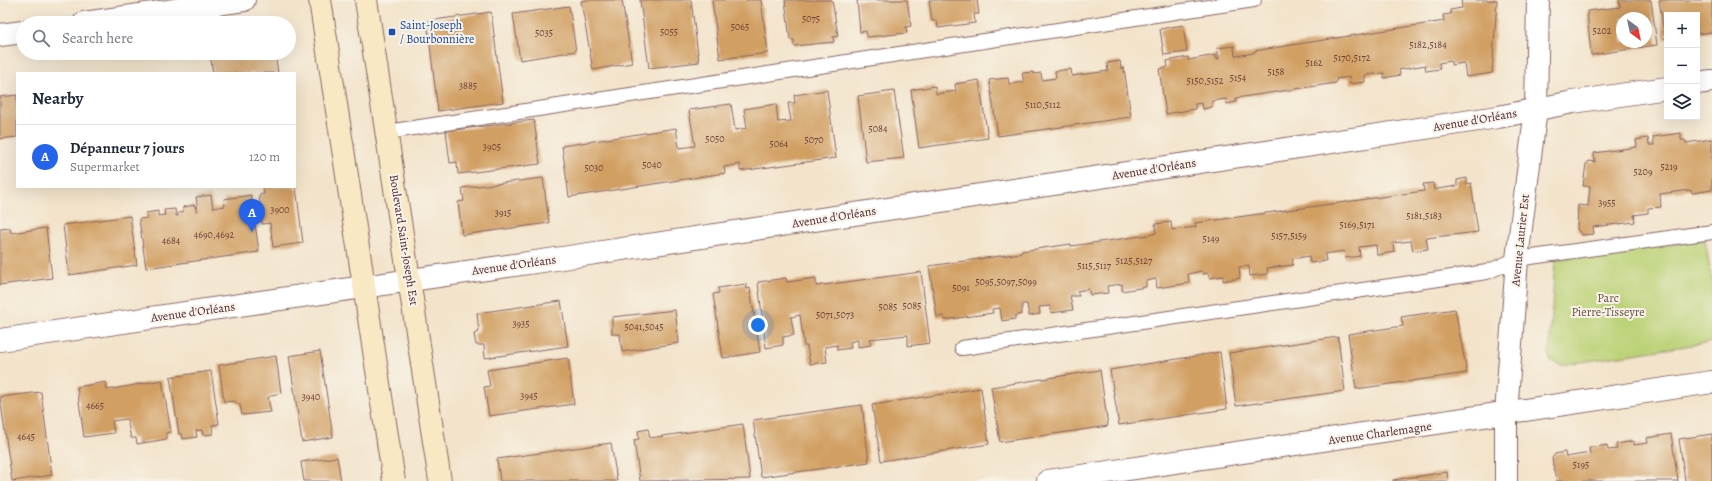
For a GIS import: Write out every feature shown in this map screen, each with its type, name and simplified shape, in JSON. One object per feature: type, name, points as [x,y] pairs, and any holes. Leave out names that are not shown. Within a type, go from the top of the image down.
[{"type":"main road","points":[[320,0],[394,481]]},
{"type":"main road","name":"Boulevard Saint-Joseph Est","points":[[366,0],[440,481]]},
{"type":"street","points":[[133,16],[244,0]]},
{"type":"street","name":"Avenue Laurier Est","points":[[1506,481],[1506,414],[1517,259],[1536,109],[1538,0]]},
{"type":"street","points":[[0,35],[16,33]]},
{"type":"street","points":[[1700,83],[1712,81]]},
{"type":"street","name":"Avenue d'Orléans","points":[[0,340],[410,279],[557,259],[1482,120],[1536,109],[1664,88]]},
{"type":"street","name":"Avenue Charlemagne","points":[[1048,481],[1506,414],[1712,382]]},
{"type":"lane","points":[[387,132],[1254,0]]},
{"type":"lane","points":[[962,348],[1487,272],[1517,259],[1712,232]]},
{"type":"green space","name":"Parc Pierre-Tisseyre","points":[[1705,240],[1712,283],[1712,342],[1561,365],[1551,361],[1549,356],[1555,259]]},
{"type":"building","points":[[622,0],[632,63],[593,70],[581,1]]},
{"type":"building","points":[[640,0],[691,0],[699,62],[649,68]]},
{"type":"building","points":[[712,0],[761,0],[768,53],[720,59]]},
{"type":"building","points":[[785,0],[832,0],[838,36],[833,37],[834,42],[794,46],[794,40],[790,40]]},
{"type":"building","points":[[857,0],[907,0],[911,26],[906,27],[907,33],[867,37],[866,31],[860,32]]},
{"type":"building","points":[[929,0],[977,0],[979,14],[974,14],[975,23],[938,28],[937,21],[932,21]]},
{"type":"building","points":[[1461,0],[1497,0],[1492,73],[1466,77],[1464,63],[1451,65],[1451,61],[1439,63],[1440,69],[1426,71],[1425,65],[1399,70],[1400,75],[1384,78],[1384,73],[1365,75],[1365,82],[1350,84],[1349,77],[1336,79],[1336,83],[1236,98],[1236,102],[1227,104],[1226,99],[1212,101],[1212,107],[1203,109],[1202,103],[1195,104],[1195,109],[1166,114],[1159,69],[1168,67],[1167,61],[1188,57],[1188,60],[1216,55],[1216,59],[1219,59],[1217,48],[1234,46],[1235,56],[1254,53],[1254,51],[1444,21],[1443,15],[1451,14],[1450,10],[1462,8]]},
{"type":"building","points":[[1619,0],[1651,0],[1657,45],[1652,46],[1652,12],[1616,12],[1616,48],[1637,48],[1591,55],[1587,11],[1620,7]]},
{"type":"building","points":[[1659,0],[1712,0],[1712,32],[1700,34],[1700,12],[1664,12],[1664,32]]},
{"type":"building","points":[[569,6],[576,51],[520,60],[513,14]]},
{"type":"building","points":[[491,12],[503,102],[438,111],[427,21]]},
{"type":"building","points":[[1183,25],[1187,52],[1164,55],[1160,29]]},
{"type":"building","points":[[211,60],[276,60],[278,72],[213,72]]},
{"type":"building","points":[[1120,61],[1121,69],[1124,68],[1131,117],[998,136],[989,80],[1008,78],[1009,84],[1024,82],[1022,73],[1041,73],[1042,80],[1056,78],[1055,71],[1071,69],[1072,76],[1108,71],[1107,63]]},
{"type":"building","points":[[979,80],[988,138],[919,148],[911,90],[935,86],[936,94],[956,91],[955,84]]},
{"type":"building","points":[[827,90],[836,158],[740,171],[740,164],[724,167],[725,173],[569,197],[562,146],[676,128],[679,148],[695,146],[689,110],[731,104],[735,130],[747,128],[744,109],[776,104],[778,122],[791,121],[788,103],[795,103],[794,95]]},
{"type":"building","points":[[894,91],[904,158],[866,162],[858,96]]},
{"type":"building","points":[[16,95],[16,137],[0,139],[0,97]]},
{"type":"building","points":[[534,120],[540,164],[458,174],[457,162],[450,163],[446,131]]},
{"type":"building","points":[[1681,133],[1681,140],[1685,140],[1686,143],[1712,139],[1712,190],[1692,193],[1691,190],[1660,194],[1661,207],[1648,208],[1648,213],[1634,215],[1635,222],[1593,227],[1594,234],[1582,235],[1577,229],[1578,205],[1588,206],[1590,186],[1583,186],[1586,164],[1589,161],[1595,162],[1594,153],[1637,147],[1636,140],[1648,138],[1649,145],[1654,145],[1653,137]]},
{"type":"building","points":[[543,178],[549,223],[462,235],[458,202],[464,201],[462,188]]},
{"type":"building","points":[[1467,178],[1467,184],[1471,183],[1478,232],[1426,238],[1428,249],[1413,251],[1411,241],[1393,243],[1394,252],[1377,255],[1376,245],[1359,247],[1360,256],[1345,258],[1344,251],[1325,254],[1326,261],[1310,263],[1309,256],[1292,259],[1293,265],[1267,268],[1268,274],[1250,276],[1249,266],[1239,267],[1240,278],[1223,281],[1223,276],[1209,278],[1208,273],[1202,274],[1201,271],[1188,274],[1189,283],[1157,288],[1156,279],[1146,281],[1146,287],[1122,291],[1122,284],[1107,286],[1108,293],[1090,295],[1089,289],[1077,291],[1079,296],[1070,296],[1073,310],[1051,313],[1050,306],[1039,307],[1040,314],[1029,316],[1027,304],[1022,304],[1022,314],[1015,316],[1015,319],[1002,321],[1000,308],[992,309],[993,313],[944,320],[944,316],[937,317],[929,266],[1021,253],[1022,251],[1071,244],[1071,246],[1149,235],[1156,233],[1155,224],[1171,222],[1172,230],[1196,227],[1195,223],[1424,191],[1423,184],[1433,183],[1434,190],[1457,186],[1457,180]]},
{"type":"building","points":[[296,187],[303,243],[273,247],[270,223],[262,224],[259,195],[264,194],[263,188]]},
{"type":"building","points":[[211,195],[213,208],[225,206],[224,199],[251,195],[259,252],[146,268],[139,219],[147,218],[146,213],[158,211],[158,216],[165,215],[164,210],[175,209],[176,216],[178,216],[178,213],[183,212],[183,207],[195,205],[196,211],[198,211],[196,197]]},
{"type":"building","points":[[130,216],[137,265],[69,275],[63,225]]},
{"type":"building","points":[[10,228],[11,233],[46,228],[52,278],[0,285],[0,229]]},
{"type":"building","points":[[921,272],[930,343],[908,346],[908,335],[870,339],[871,345],[858,347],[858,340],[850,342],[851,348],[837,350],[837,345],[825,347],[827,362],[810,364],[807,346],[804,346],[800,315],[791,317],[794,335],[783,337],[783,345],[766,348],[758,282],[786,278],[787,282],[816,278],[816,286]]},
{"type":"building","points":[[746,284],[747,289],[750,288],[760,352],[723,358],[713,294],[719,293],[718,288]]},
{"type":"building","points":[[561,301],[568,346],[485,358],[484,345],[476,345],[474,334],[479,332],[477,313]]},
{"type":"building","points":[[1455,309],[1467,373],[1356,389],[1348,334],[1403,326],[1401,317]]},
{"type":"building","points":[[675,310],[679,343],[622,352],[620,334],[612,334],[612,317]]},
{"type":"building","points":[[1338,337],[1345,391],[1236,406],[1229,353]]},
{"type":"building","points":[[320,351],[333,437],[302,442],[289,356]]},
{"type":"building","points":[[1220,352],[1227,409],[1119,425],[1110,370]]},
{"type":"building","points":[[276,356],[281,393],[272,395],[268,398],[271,412],[242,415],[240,405],[234,401],[224,402],[219,365]]},
{"type":"building","points":[[568,358],[574,404],[489,416],[484,387],[490,386],[487,370]]},
{"type":"building","points":[[1100,370],[1108,426],[1000,442],[991,387]]},
{"type":"building","points":[[211,371],[219,424],[212,425],[213,434],[203,435],[202,430],[196,431],[197,437],[183,439],[182,434],[179,434],[170,377]]},
{"type":"building","points":[[162,380],[171,432],[166,433],[167,439],[137,444],[136,438],[131,438],[127,419],[112,421],[114,433],[84,437],[77,387],[106,382],[107,390]]},
{"type":"building","points":[[981,388],[989,444],[881,461],[872,405]]},
{"type":"building","points":[[41,392],[52,475],[12,481],[0,397]]},
{"type":"building","points":[[862,405],[869,462],[761,477],[753,420]]},
{"type":"building","points":[[743,424],[750,479],[640,481],[634,440],[639,439],[638,431],[648,429],[650,438]]},
{"type":"building","points":[[1671,434],[1678,481],[1556,481],[1552,458],[1555,454],[1565,452],[1566,457],[1590,453],[1589,448],[1607,445],[1608,450],[1617,449],[1616,444],[1634,441],[1634,445],[1648,443],[1647,438]]},
{"type":"building","points":[[1712,434],[1712,481],[1685,481],[1679,439]]},
{"type":"building","points":[[611,443],[617,481],[500,481],[497,459]]},
{"type":"building","points":[[337,457],[341,481],[304,481],[301,462]]},
{"type":"building","points":[[1447,472],[1448,481],[1393,481],[1393,480]]},
{"type":"place","name":"Saint-Joseph / Bourbonnière","points":[[392,32]]},
{"type":"place","name":"Dépanneur 7 jours","points":[[252,232]]}]
